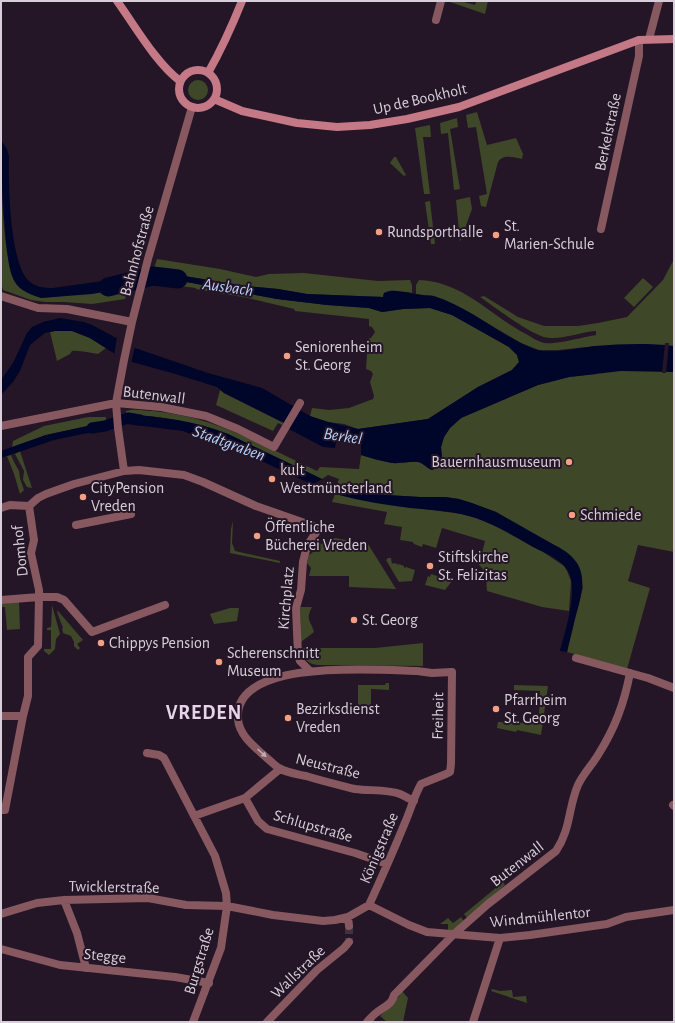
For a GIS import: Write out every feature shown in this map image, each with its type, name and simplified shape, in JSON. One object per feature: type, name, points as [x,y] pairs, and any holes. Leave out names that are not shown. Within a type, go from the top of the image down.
[{"type":"street","points":[[117,1],[157,58],[180,81]]},
{"type":"street","points":[[208,73],[225,40],[242,1]]},
{"type":"street","points":[[436,20],[441,1]]},
{"type":"street","points":[[648,39],[659,1]]},
{"type":"street","name":"Up de Bookholt","points":[[214,99],[242,111],[297,123],[337,127],[370,125],[407,119],[459,107],[639,40],[674,38]]},
{"type":"street","name":"Berkelstraße","points":[[601,228],[639,56],[639,40]]},
{"type":"street","points":[[195,70],[208,73],[215,82],[216,94],[214,99],[210,104],[204,107],[192,107],[182,100],[179,94],[180,81],[189,72],[195,70]]},
{"type":"street","name":"Bahnhofstraße","points":[[124,472],[116,403],[124,360],[148,260],[192,107]]},
{"type":"street","points":[[1,296],[38,308],[67,309],[132,322]]},
{"type":"street","name":"Butenwall","points":[[1,426],[116,403],[161,407],[206,416],[238,429],[274,447],[299,405]]},
{"type":"street","name":"Kirchplatz","points":[[124,472],[138,470],[184,475],[256,506],[320,528],[307,546],[301,590],[296,608],[298,655],[300,661],[310,671]]},
{"type":"street","points":[[1,508],[10,506],[28,506],[46,494],[74,484],[124,472]]},
{"type":"street","name":"Domhof","points":[[28,506],[34,540],[31,553],[39,590],[39,597],[57,597],[64,600],[92,632],[165,605]]},
{"type":"street","points":[[76,525],[131,514]]},
{"type":"street","points":[[1,600],[39,597],[38,646],[28,657],[28,696],[3,810]]},
{"type":"street","points":[[576,658],[630,673],[674,688]]},
{"type":"street","name":"Freiheit","points":[[310,671],[452,672],[450,772]]},
{"type":"street","name":"Neustraße","points":[[310,671],[285,675],[269,680],[257,686],[246,696],[240,704],[237,717],[240,728],[246,737],[280,769],[357,789],[400,794],[414,801]]},
{"type":"street","name":"Butenwall","points":[[367,1022],[377,1011],[382,1010],[393,999],[394,995],[454,935],[488,904],[556,851],[563,841],[578,785],[607,741],[618,717],[626,696],[630,673]]},
{"type":"street","points":[[1,716],[23,716]]},
{"type":"street","name":"Burgstraße","points":[[147,753],[159,755],[164,758],[211,845],[218,863],[227,906],[221,948],[194,1022]]},
{"type":"street","points":[[194,816],[245,798],[280,769]]},
{"type":"street","name":"Königstraße","points":[[370,905],[420,784],[450,772]]},
{"type":"street","name":"Schlupstraße","points":[[245,798],[258,821],[267,829],[355,852],[387,864]]},
{"type":"street","name":"Twicklerstraße","points":[[1,914],[37,903],[64,900],[148,898],[186,905],[227,906],[273,915],[323,921],[348,917],[370,905]]},
{"type":"street","points":[[64,900],[77,933],[86,968]]},
{"type":"street","name":"Windmühlentor","points":[[370,905],[409,925],[428,932],[500,938],[607,924],[626,917],[674,910]]},
{"type":"street","points":[[348,917],[349,926]]},
{"type":"street","points":[[473,1022],[500,938]]},
{"type":"street","name":"Wallstraße","points":[[267,1022],[317,970],[344,948],[349,942]]},
{"type":"street","name":"Stegge","points":[[1,949],[60,965],[175,977],[208,984]]},
{"type":"green space","points":[[449,1],[464,1],[475,5],[476,2],[488,1],[485,14]]},
{"type":"green space","points":[[198,80],[205,83],[208,90],[205,97],[198,100],[191,97],[188,90],[191,83]]},
{"type":"green space","points":[[477,112],[487,145],[516,138],[523,154],[522,159],[505,157],[500,159],[486,207],[481,206],[479,196],[487,194],[476,127],[468,128],[466,115]]},
{"type":"green space","points":[[457,118],[458,127],[450,129],[460,189],[454,190],[448,133],[441,134],[440,123]]},
{"type":"green space","points":[[430,125],[431,137],[423,137],[430,194],[424,194],[415,128]]},
{"type":"green space","points":[[394,157],[396,157],[406,175],[404,176],[390,163]]},
{"type":"green space","points":[[1,179],[3,217],[9,264],[12,276],[17,284],[30,294],[40,297],[52,297],[133,287],[130,296],[126,296],[125,299],[92,304],[45,302],[31,300],[3,290],[1,283]]},
{"type":"green space","points":[[470,197],[472,209],[460,242],[456,200]]},
{"type":"green space","points":[[430,201],[435,244],[431,244],[425,202]]},
{"type":"green space","points":[[157,259],[220,269],[256,277],[269,274],[304,273],[378,281],[410,280],[412,285],[412,293],[384,293],[383,297],[307,294],[246,286],[153,271]]},
{"type":"green space","points":[[674,259],[674,552],[638,545],[628,581],[650,588],[627,669],[567,652],[583,587],[577,563],[560,548],[496,512],[459,499],[445,497],[386,495],[354,490],[337,484],[339,479],[328,475],[322,479],[228,434],[216,430],[178,420],[126,414],[126,411],[140,410],[176,414],[197,419],[258,442],[317,471],[320,467],[359,469],[361,455],[392,463],[418,462],[432,470],[438,467],[442,458],[441,447],[444,437],[450,428],[461,418],[538,385],[569,377],[597,374],[596,346],[558,350],[539,350],[521,343],[465,310],[433,296],[416,294],[416,285],[419,280],[448,286],[461,292],[474,299],[522,332],[544,343],[555,343],[596,335],[596,331],[561,337],[543,337],[525,328],[480,297],[484,296],[518,317],[544,326],[578,326],[598,323],[627,317],[663,280]]},
{"type":"green space","points":[[643,278],[653,287],[634,307],[624,298]]},
{"type":"green space","points":[[166,279],[277,299],[369,308],[382,312],[403,309],[430,308],[452,315],[509,347],[517,355],[519,362],[512,370],[478,387],[428,419],[358,429],[344,424],[328,422],[310,416],[312,408],[329,410],[349,408],[373,399],[374,396],[370,382],[373,374],[371,371],[366,369],[368,339],[371,338],[375,332],[372,327],[369,326],[369,319],[295,311],[294,309],[248,298],[196,288],[165,284],[152,285],[150,283],[151,280]]},
{"type":"green space","points":[[72,331],[90,338],[106,348],[98,354],[72,351],[70,354],[57,361],[50,332]]},
{"type":"green space","points":[[220,390],[284,423],[282,425],[278,423],[273,431],[216,405]]},
{"type":"green space","points":[[88,417],[106,417],[106,422],[46,435],[12,447],[13,441],[44,426]]},
{"type":"green space","points":[[20,451],[32,488],[27,487],[23,480],[24,471],[15,454]]},
{"type":"green space","points":[[11,455],[19,471],[24,490],[20,494],[7,456]]},
{"type":"green space","points":[[335,494],[409,507],[462,514],[497,527],[543,552],[564,566],[571,581],[569,611],[542,607],[487,591],[485,573],[479,565],[485,541],[442,528],[436,548],[423,544],[422,547],[414,544],[413,542],[400,540],[402,527],[384,524],[387,512],[332,502]]},
{"type":"green space","points":[[233,521],[232,543],[235,551],[280,561],[280,563],[230,553],[231,529]]},
{"type":"green space","points":[[335,538],[368,544],[396,589],[349,587],[349,576],[309,576],[311,568],[307,563],[309,555],[316,552],[318,545]]},
{"type":"green space","points":[[391,558],[392,564],[398,564],[397,566],[399,564],[404,566],[404,568],[406,567],[415,570],[412,581],[399,582],[386,560]]},
{"type":"green space","points":[[431,574],[452,581],[445,590],[425,585],[428,576],[430,577]]},
{"type":"green space","points":[[19,602],[20,629],[7,630],[5,607],[1,607],[1,604]]},
{"type":"green space","points":[[52,605],[60,634],[56,639],[55,649],[49,655],[44,651],[44,649],[51,649],[51,630],[47,630],[47,628],[51,627]]},
{"type":"green space","points":[[300,607],[312,607],[309,620],[314,632],[301,642]]},
{"type":"green space","points":[[230,608],[239,608],[237,621],[214,624],[210,614]]},
{"type":"green space","points":[[58,611],[83,640],[77,644],[80,648],[78,650],[74,646],[71,636],[63,633]]},
{"type":"green space","points":[[423,643],[423,666],[318,665],[311,663],[304,658],[301,648],[375,648]]},
{"type":"green space","points":[[386,683],[389,683],[389,690],[371,689],[371,710],[358,710],[358,685],[385,685]]},
{"type":"green space","points":[[514,685],[548,686],[541,735],[497,728],[498,722],[533,723],[534,718],[539,717],[540,691],[514,690]]},
{"type":"green space","points":[[503,882],[505,885],[467,918],[464,914]]},
{"type":"green space","points":[[461,917],[464,921],[455,930],[448,930],[448,924],[440,924],[448,918],[453,923]]},
{"type":"green space","points":[[492,989],[500,991],[512,990],[513,997],[526,996],[527,1003],[491,991]]},
{"type":"green space","points":[[402,991],[408,998],[403,1022],[387,1022],[380,1016]]},
{"type":"water","points":[[1,140],[7,149],[9,157],[11,222],[17,257],[22,271],[28,280],[36,286],[53,288],[117,279],[136,273],[133,287],[92,294],[41,298],[26,292],[17,285],[10,267],[6,241],[2,190]]},
{"type":"water","name":"Berkel","points":[[153,271],[307,294],[383,297],[384,293],[395,291],[434,296],[448,301],[511,338],[537,350],[557,351],[625,344],[674,346],[674,372],[621,371],[569,377],[538,385],[461,418],[450,428],[444,437],[441,447],[442,458],[438,467],[432,470],[418,462],[392,463],[361,455],[361,443],[338,441],[336,442],[335,448],[323,447],[289,429],[284,423],[224,393],[217,387],[132,362],[115,354],[90,338],[72,331],[55,331],[45,333],[30,345],[20,371],[13,382],[1,395],[1,380],[13,363],[27,333],[32,327],[43,322],[60,318],[84,322],[135,348],[208,373],[262,388],[310,416],[358,429],[428,419],[478,387],[512,370],[519,362],[517,355],[509,347],[452,315],[430,308],[403,309],[382,312],[369,308],[277,299],[166,279],[151,280]]},
{"type":"water","points":[[126,414],[178,420],[228,434],[322,479],[354,490],[386,495],[445,497],[459,499],[496,512],[565,551],[579,566],[582,575],[581,593],[567,652],[560,651],[568,622],[572,599],[571,579],[568,571],[561,563],[552,557],[505,531],[476,518],[460,514],[383,504],[334,494],[236,450],[236,448],[216,441],[215,443],[183,431],[127,424]]},
{"type":"water","points":[[106,422],[107,429],[54,440],[1,458],[1,451],[46,435]]},
{"type":"pier","points":[[117,337],[135,346],[131,364],[114,356]]},
{"type":"pier","points":[[665,343],[669,343],[666,373],[662,373]]},
{"type":"pier","points":[[324,478],[338,482],[335,494],[312,485]]},
{"type":"waterway","name":"Ausbach","points":[[108,287],[153,276],[178,279]]},
{"type":"waterway","name":"Stadtgraben","points":[[92,428],[105,426],[128,418],[140,420]]},
{"type":"tunnel","points":[[349,926],[349,942]]},
{"type":"place","name":"Rundsporthalle","points":[[379,232]]},
{"type":"place","name":"St. Marien-Schule","points":[[496,235]]},
{"type":"place","name":"Seniorenheim St. Georg","points":[[287,356]]},
{"type":"place","name":"Bauernhausmuseum","points":[[569,462]]},
{"type":"place","name":"kult Westmünsterland","points":[[272,479]]},
{"type":"place","name":"CityPension Vreden","points":[[83,497]]},
{"type":"place","name":"Schmiede","points":[[572,515]]},
{"type":"place","name":"Öffentliche Bücherei Vreden","points":[[257,536]]},
{"type":"place","name":"Stiftskirche St. Felizitas","points":[[430,566]]},
{"type":"place","name":"St. Georg","points":[[354,620]]},
{"type":"place","name":"Chippys Pension","points":[[101,643]]},
{"type":"place","name":"Scherenschnitt Museum","points":[[219,662]]},
{"type":"place","name":"Pfarrheim St. Georg","points":[[496,709]]},
{"type":"place","name":"Bezirksdienst Vreden","points":[[288,718]]},
{"type":"district","name":"VREDEN","points":[[204,713]]}]
